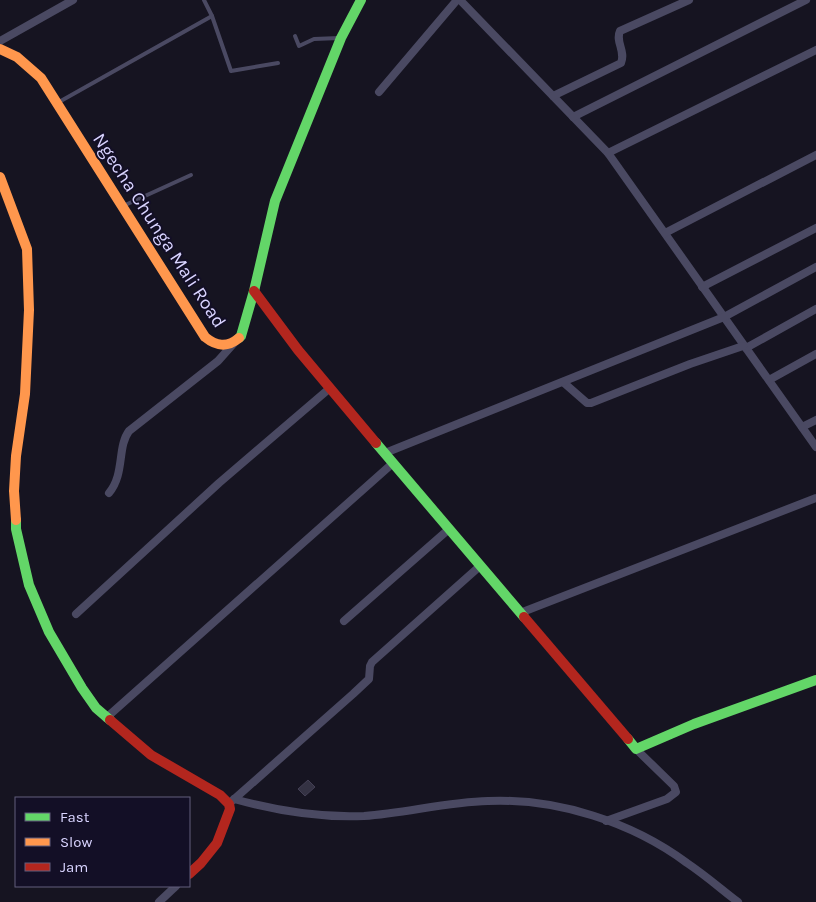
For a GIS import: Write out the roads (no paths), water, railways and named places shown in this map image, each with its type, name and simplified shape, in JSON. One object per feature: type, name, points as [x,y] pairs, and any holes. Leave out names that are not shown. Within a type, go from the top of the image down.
[{"type":"street","points":[[0,41],[73,0]]},
{"type":"street","name":"Ngecha Chunga Mali Road","points":[[0,49],[29,67],[41,78],[205,337],[212,343],[222,345],[236,341],[240,336],[254,291],[275,201],[341,38],[361,0]]},
{"type":"street","points":[[379,92],[458,0],[608,153],[816,447]]},
{"type":"street","points":[[553,96],[621,63],[623,54],[618,39],[620,31],[689,0]]},
{"type":"street","points":[[573,117],[806,0]]},
{"type":"street","points":[[608,153],[816,50]]},
{"type":"street","points":[[665,233],[816,155]]},
{"type":"street","points":[[0,177],[27,249],[28,341],[14,491],[18,544],[29,585],[50,632],[82,688],[96,708],[106,718],[151,756],[231,801],[298,814],[336,817],[403,812],[488,801],[520,802],[563,807],[606,821],[642,836],[678,857],[738,902]]},
{"type":"street","points":[[702,287],[816,228]]},
{"type":"street","points":[[385,453],[724,317],[816,267]]},
{"type":"street","points":[[254,291],[330,388],[480,566],[636,749],[674,786],[676,792],[667,799],[606,821]]},
{"type":"street","points":[[563,382],[587,403],[591,403],[690,364],[744,347],[816,309]]},
{"type":"street","points":[[109,492],[115,485],[118,477],[125,438],[129,431],[218,361],[236,341]]},
{"type":"street","points":[[769,380],[816,354]]},
{"type":"street","points":[[76,614],[219,483],[330,388]]},
{"type":"street","points":[[802,428],[816,420]]},
{"type":"street","points":[[106,718],[393,463]]},
{"type":"street","points":[[520,613],[816,498]]},
{"type":"street","points":[[344,621],[449,529]]},
{"type":"street","points":[[190,873],[217,843],[228,817],[231,801],[353,694],[368,679],[372,662],[480,566]]},
{"type":"street","points":[[636,749],[694,724],[816,680]]},
{"type":"street","points":[[159,902],[175,887]]},
{"type":"lane","points":[[204,0],[212,16],[231,71],[278,62]]},
{"type":"lane","points":[[57,103],[212,16]]},
{"type":"lane","points":[[295,36],[299,46],[314,39],[341,38]]},
{"type":"lane","points":[[123,206],[191,175]]}]
